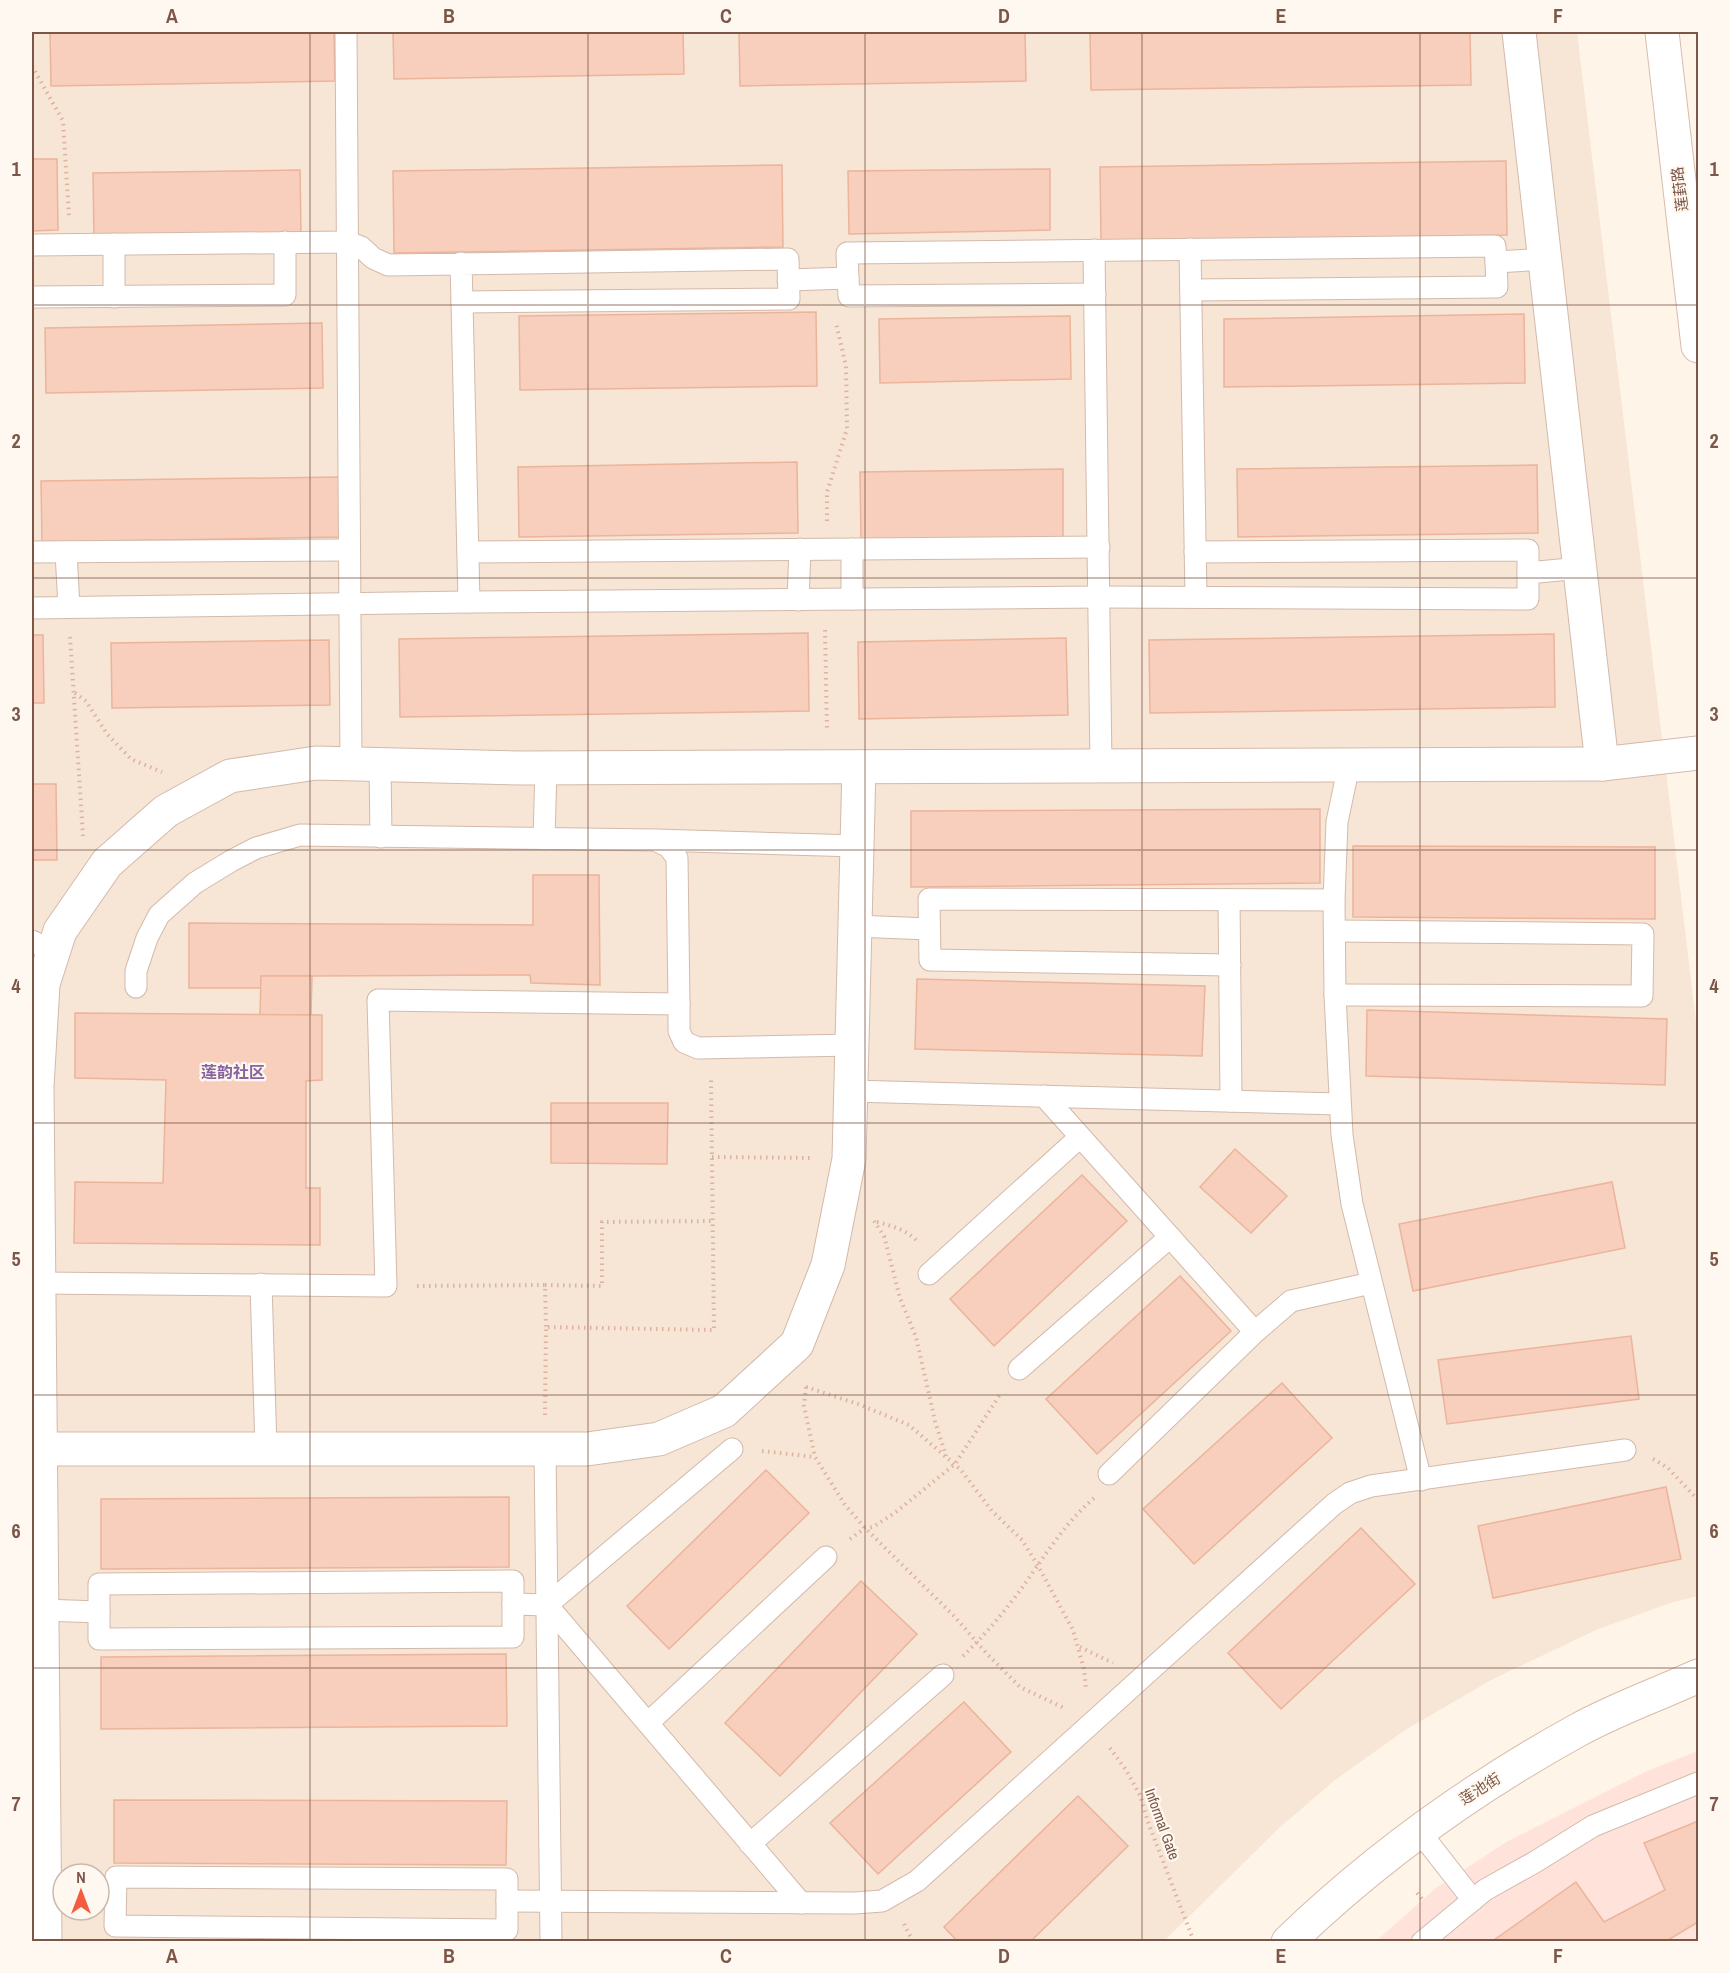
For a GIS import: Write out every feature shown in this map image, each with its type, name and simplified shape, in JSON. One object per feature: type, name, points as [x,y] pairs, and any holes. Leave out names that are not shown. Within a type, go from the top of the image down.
[{"type":"street","points":[[1519,32],[1602,764]]},
{"type":"street","name":"莲葑路","points":[[1662,32],[1698,346]]},
{"type":"street","points":[[51,1885],[38,1831],[42,1610],[36,1530],[40,1449],[39,1282],[35,1220],[37,1087],[35,1050],[43,984],[42,946],[60,931],[106,862],[166,811],[230,776],[316,763],[546,768],[1602,764],[1698,753]]},
{"type":"street","points":[[40,1449],[587,1449],[659,1439],[724,1411],[797,1344],[828,1265],[842,1204],[849,1159],[857,846],[844,767]]},
{"type":"street","name":"莲池街","points":[[1288,1941],[1389,1852],[1473,1791],[1580,1729],[1698,1676]]},
{"type":"street","points":[[45,1941],[51,1912]]},
{"type":"lane","points":[[346,32],[350,604],[365,765],[381,837]]},
{"type":"lane","points":[[32,297],[285,295],[285,242]]},
{"type":"lane","points":[[32,245],[348,242],[361,247],[373,258],[388,265],[788,260],[789,299],[462,302]]},
{"type":"lane","points":[[114,244],[114,297]]},
{"type":"lane","points":[[1095,294],[849,296],[847,253],[1495,246],[1497,287],[1191,290]]},
{"type":"lane","points":[[1190,249],[1196,597]]},
{"type":"lane","points":[[1094,250],[1100,547],[1101,766]]},
{"type":"lane","points":[[1496,262],[1545,260]]},
{"type":"lane","points":[[461,263],[469,602]]},
{"type":"lane","points":[[788,280],[848,278]]},
{"type":"lane","points":[[468,552],[1100,547]]},
{"type":"lane","points":[[798,600],[800,549]]},
{"type":"lane","points":[[852,549],[852,599]]},
{"type":"lane","points":[[32,552],[350,550]]},
{"type":"lane","points":[[32,608],[1100,597],[1528,599],[1528,550],[1196,552]]},
{"type":"lane","points":[[66,552],[69,608]]},
{"type":"lane","points":[[1528,573],[1580,568]]},
{"type":"lane","points":[[1349,765],[1337,822],[1334,900],[1340,1104],[1352,1204],[1421,1480]]},
{"type":"lane","points":[[544,838],[546,768]]},
{"type":"lane","points":[[136,987],[136,971],[147,938],[159,915],[195,883],[231,861],[256,848],[300,835],[655,840],[857,846]]},
{"type":"lane","points":[[655,840],[669,847],[677,858],[679,1031],[684,1042],[698,1048],[852,1045]]},
{"type":"lane","points":[[1230,966],[930,960],[929,899],[1334,900]]},
{"type":"lane","points":[[1229,900],[1231,1101]]},
{"type":"lane","points":[[855,926],[929,929]]},
{"type":"lane","points":[[1335,931],[1643,934],[1642,996],[1335,994]]},
{"type":"lane","points":[[39,1282],[386,1286],[378,1000],[679,1004]]},
{"type":"lane","points":[[851,1091],[1340,1104]]},
{"type":"lane","points":[[1044,1096],[1255,1332]]},
{"type":"lane","points":[[932,1270],[1080,1137]]},
{"type":"lane","points":[[1019,1369],[1170,1237]]},
{"type":"lane","points":[[1109,1474],[1255,1332],[1292,1301],[1371,1283]]},
{"type":"lane","points":[[261,1284],[267,1449]]},
{"type":"lane","points":[[545,1449],[551,1941]]},
{"type":"lane","points":[[513,1604],[547,1605],[732,1449]]},
{"type":"lane","points":[[507,1901],[801,1903],[882,1901],[917,1881],[1334,1504],[1350,1493],[1371,1486],[1626,1450]]},
{"type":"lane","points":[[648,1723],[826,1557]]},
{"type":"lane","points":[[513,1581],[513,1637],[99,1639],[99,1611],[99,1584],[513,1581]]},
{"type":"lane","points":[[547,1605],[801,1903]]},
{"type":"lane","points":[[42,1610],[99,1611]]},
{"type":"lane","points":[[750,1844],[943,1675]]},
{"type":"lane","points":[[1422,1941],[1485,1890],[1593,1826],[1698,1783]]},
{"type":"lane","points":[[1419,1831],[1473,1900]]},
{"type":"lane","points":[[111,1889],[116,1877],[507,1879],[507,1930],[115,1926],[111,1912]]},
{"type":"path","points":[[32,66],[63,121],[70,245]]},
{"type":"path","points":[[826,278],[846,366],[847,400],[847,429],[827,492],[827,549]]},
{"type":"path","points":[[825,599],[844,767]]},
{"type":"path","points":[[69,608],[87,891]]},
{"type":"path","points":[[74,693],[86,701],[107,734],[131,759],[162,772],[173,774]]},
{"type":"path","points":[[546,1327],[714,1330],[711,1047]]},
{"type":"path","points":[[712,1157],[849,1159]]},
{"type":"path","points":[[842,1204],[860,1211],[877,1222],[897,1228],[912,1236],[924,1249],[932,1270]]},
{"type":"path","points":[[386,1286],[602,1286],[602,1222],[713,1221]]},
{"type":"path","points":[[877,1222],[884,1236],[900,1298],[916,1337],[935,1421],[946,1457]]},
{"type":"path","points":[[545,1285],[545,1449]]},
{"type":"path","points":[[779,1360],[806,1387],[858,1404],[909,1425],[961,1470],[992,1511],[1022,1540],[1066,1616],[1079,1646],[1084,1669],[1089,1726]]},
{"type":"path","points":[[826,1557],[865,1528],[873,1527],[896,1512],[955,1464],[1019,1369]]},
{"type":"path","name":"Informal Gate","points":[[806,1387],[804,1406],[815,1457],[833,1487],[865,1528],[954,1616],[1020,1687],[1060,1706],[1089,1726],[1115,1755],[1140,1795],[1148,1822],[1194,1941]]},
{"type":"path","points":[[732,1449],[745,1453],[768,1450],[815,1457]]},
{"type":"path","points":[[1626,1450],[1643,1452],[1668,1468],[1698,1500]]},
{"type":"path","points":[[943,1675],[977,1642],[1024,1586],[1037,1564],[1076,1514],[1095,1497],[1109,1474]]},
{"type":"shaded area","points":[[32,32],[1577,32],[1698,1038],[1698,1596],[1670,1603],[1596,1630],[1493,1679],[1405,1730],[1335,1780],[1279,1828],[1164,1941],[32,1942]]},
{"type":"shaded area","points":[[1698,1751],[1698,1941],[1375,1942],[1436,1888],[1508,1841],[1647,1771]]},
{"type":"building","points":[[50,32],[334,32],[335,81],[51,86]]},
{"type":"building","points":[[393,32],[683,32],[684,74],[394,79]]},
{"type":"building","points":[[739,32],[1025,32],[1026,81],[740,86]]},
{"type":"building","points":[[1090,32],[1470,32],[1471,85],[1091,90]]},
{"type":"building","points":[[32,159],[57,159],[58,230],[32,231]]},
{"type":"building","points":[[1506,161],[1507,235],[1101,241],[1100,167]]},
{"type":"building","points":[[782,165],[783,247],[394,253],[393,171]]},
{"type":"building","points":[[1050,169],[1050,230],[849,234],[848,171]]},
{"type":"building","points":[[300,170],[301,235],[94,238],[93,173]]},
{"type":"building","points":[[816,312],[817,386],[520,390],[519,316]]},
{"type":"building","points":[[1524,314],[1525,383],[1224,387],[1224,319]]},
{"type":"building","points":[[1070,316],[1071,379],[880,383],[879,319]]},
{"type":"building","points":[[322,323],[323,388],[46,393],[45,328]]},
{"type":"building","points":[[797,462],[798,533],[519,537],[518,467]]},
{"type":"building","points":[[1537,465],[1538,533],[1238,537],[1237,469]]},
{"type":"building","points":[[1063,469],[1063,537],[861,540],[860,472]]},
{"type":"building","points":[[340,477],[340,537],[42,542],[41,481]]},
{"type":"building","points":[[808,633],[809,711],[400,717],[399,639]]},
{"type":"building","points":[[1554,634],[1555,707],[1150,713],[1149,640]]},
{"type":"building","points":[[32,635],[43,635],[44,703],[32,703]]},
{"type":"building","points":[[1066,638],[1068,715],[859,719],[858,642]]},
{"type":"building","points":[[329,640],[330,705],[112,708],[111,643]]},
{"type":"building","points":[[32,784],[56,784],[57,860],[32,860]]},
{"type":"building","points":[[1320,809],[1320,883],[911,887],[911,811]]},
{"type":"building","points":[[1353,846],[1655,847],[1655,919],[1353,917]]},
{"type":"building","points":[[533,875],[599,875],[600,985],[531,983],[530,975],[261,976],[261,988],[189,988],[189,923],[533,925]]},
{"type":"building","points":[[261,976],[312,976],[311,1015],[260,1015]]},
{"type":"building","points":[[917,979],[1205,986],[1202,1056],[915,1049]]},
{"type":"building","points":[[1367,1010],[1667,1019],[1665,1085],[1366,1076]]},
{"type":"building","points":[[75,1013],[322,1015],[322,1080],[306,1081],[306,1188],[320,1188],[320,1245],[74,1243],[75,1182],[163,1183],[166,1080],[75,1078]]},
{"type":"building","points":[[551,1103],[668,1103],[667,1164],[551,1163]]},
{"type":"building","points":[[1235,1149],[1287,1196],[1251,1233],[1200,1187]]},
{"type":"building","points":[[1082,1175],[1127,1221],[994,1346],[950,1299]]},
{"type":"building","points":[[1612,1182],[1625,1248],[1413,1291],[1399,1224]]},
{"type":"building","points":[[1180,1276],[1231,1331],[1097,1454],[1046,1399]]},
{"type":"building","points":[[1631,1336],[1639,1399],[1447,1424],[1438,1360]]},
{"type":"building","points":[[1282,1383],[1332,1438],[1194,1564],[1143,1509]]},
{"type":"building","points":[[766,1470],[809,1513],[669,1649],[627,1606]]},
{"type":"building","points":[[1666,1487],[1681,1559],[1493,1598],[1478,1526]]},
{"type":"building","points":[[509,1497],[509,1567],[101,1569],[101,1499]]},
{"type":"building","points":[[1361,1528],[1415,1584],[1281,1709],[1228,1653]]},
{"type":"building","points":[[861,1581],[917,1634],[780,1776],[725,1723]]},
{"type":"building","points":[[506,1654],[507,1726],[101,1729],[101,1657]]},
{"type":"building","points":[[964,1702],[1011,1752],[878,1874],[830,1823]]},
{"type":"building","points":[[1078,1796],[1128,1846],[1030,1942],[958,1942],[944,1927]]},
{"type":"building","points":[[114,1800],[507,1801],[506,1865],[114,1863]]},
{"type":"building","points":[[1698,1821],[1698,1922],[1665,1942],[1491,1942],[1576,1882],[1604,1922],[1665,1890],[1644,1843]]},
{"type":"district","name":"莲韵社区","points":[[233,1072]]}]
